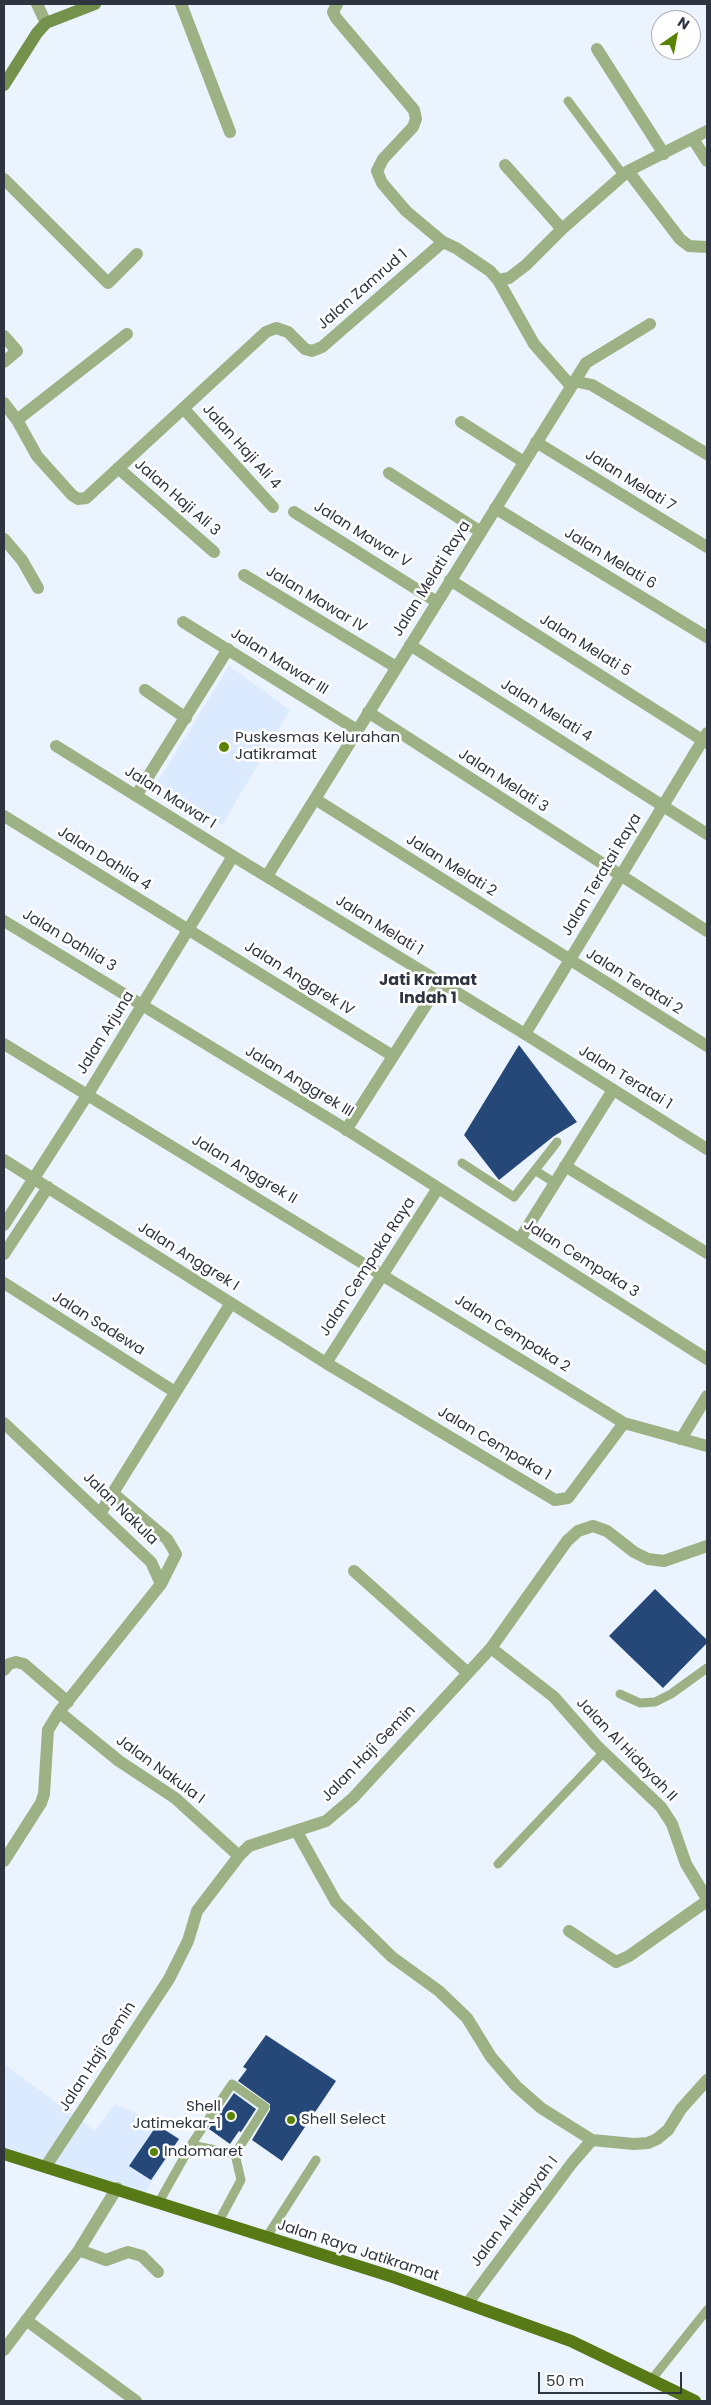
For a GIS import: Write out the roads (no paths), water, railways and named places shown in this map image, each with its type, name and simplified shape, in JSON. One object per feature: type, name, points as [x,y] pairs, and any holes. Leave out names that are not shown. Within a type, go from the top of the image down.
[{"type":"main road","name":"Jalan Raya Jatikramat","points":[[4,2154],[117,2188],[266,2238],[393,2277],[571,2341],[695,2401]]},
{"type":"street","points":[[37,4],[46,23]]},
{"type":"street","points":[[4,85],[37,33],[46,23],[95,4]]},
{"type":"street","points":[[181,4],[230,132]]},
{"type":"street","points":[[337,4],[333,12],[336,18],[414,110],[416,119],[413,127],[383,159],[377,171],[382,183],[406,211],[443,242],[456,248],[490,271],[498,280],[534,344],[573,383],[592,385],[707,454]]},
{"type":"street","points":[[597,49],[664,154]]},
{"type":"street","points":[[498,280],[509,278],[526,265],[562,229],[626,173],[707,131]]},
{"type":"street","points":[[693,139],[707,160]]},
{"type":"street","points":[[505,165],[562,229]]},
{"type":"street","points":[[626,173],[680,240],[689,246],[707,247]]},
{"type":"street","points":[[4,179],[108,283],[137,254]]},
{"type":"street","name":"Jalan Zamrud 1","points":[[4,403],[17,420],[37,456],[78,499],[86,498],[266,332],[276,328],[288,332],[305,349],[312,351],[322,347],[443,242]]},
{"type":"street","name":"Jalan Melati Raya","points":[[267,876],[586,363],[650,324]]},
{"type":"street","points":[[17,420],[127,334]]},
{"type":"street","points":[[4,336],[17,351],[4,362]]},
{"type":"street","name":"Jalan Haji Ali 4","points":[[184,408],[273,507]]},
{"type":"street","points":[[461,422],[524,462]]},
{"type":"street","name":"Jalan Melati 7","points":[[536,442],[707,547]]},
{"type":"street","name":"Jalan Haji Ali 3","points":[[118,468],[214,552]]},
{"type":"street","points":[[389,473],[481,532]]},
{"type":"street","name":"Jalan Melati 6","points":[[495,508],[707,637]]},
{"type":"street","name":"Jalan Mawar V","points":[[294,512],[437,602]]},
{"type":"street","points":[[4,540],[22,560],[38,588]]},
{"type":"street","name":"Jalan Mawar IV","points":[[244,575],[396,667]]},
{"type":"street","name":"Jalan Melati 5","points":[[450,580],[706,739]]},
{"type":"street","name":"Jalan Mawar III","points":[[183,622],[357,730]]},
{"type":"street","name":"Jalan Melati 4","points":[[410,644],[707,834]]},
{"type":"street","points":[[136,796],[228,649]]},
{"type":"street","points":[[145,690],[186,718]]},
{"type":"street","name":"Jalan Melati 3","points":[[368,712],[620,877],[707,931]]},
{"type":"street","name":"Jalan Teratai Raya","points":[[525,1034],[706,739]]},
{"type":"street","name":"Jalan Mawar I","points":[[56,746],[267,876]]},
{"type":"street","name":"Jalan Melati 2","points":[[315,799],[569,961]]},
{"type":"street","name":"Jalan Dahlia 4","points":[[4,816],[188,930]]},
{"type":"street","name":"Jalan Arjuna","points":[[4,1226],[88,1094],[233,856]]},
{"type":"street","name":"Jalan Melati 1","points":[[267,876],[525,1034]]},
{"type":"street","name":"Jalan Dahlia 3","points":[[4,921],[142,1004]]},
{"type":"street","name":"Jalan Anggrek IV","points":[[188,930],[393,1056]]},
{"type":"street","name":"Jalan Teratai 2","points":[[569,961],[707,1046]]},
{"type":"street","points":[[346,1130],[440,983]]},
{"type":"street","name":"Jalan Anggrek III","points":[[142,1004],[438,1188]]},
{"type":"street","name":"Jalan Teratai 1","points":[[525,1034],[707,1149]]},
{"type":"street","name":"Jalan Anggrek II","points":[[4,1044],[383,1274]]},
{"type":"street","points":[[520,1239],[613,1090]]},
{"type":"street","name":"Jalan Anggrek I","points":[[4,1160],[326,1363]]},
{"type":"street","points":[[566,1166],[707,1253]]},
{"type":"street","points":[[4,1254],[48,1187]]},
{"type":"street","name":"Jalan Cempaka Raya","points":[[326,1363],[438,1188]]},
{"type":"street","name":"Jalan Cempaka 3","points":[[438,1188],[707,1359]]},
{"type":"street","name":"Jalan Cempaka 2","points":[[383,1274],[624,1423]]},
{"type":"street","name":"Jalan Sadewa","points":[[4,1283],[175,1392]]},
{"type":"street","points":[[101,1512],[114,1494],[231,1303]]},
{"type":"street","name":"Jalan Cempaka 1","points":[[326,1363],[555,1500],[568,1498],[624,1423]]},
{"type":"street","points":[[681,1439],[707,1396]]},
{"type":"street","name":"Jalan Nakula","points":[[4,1423],[101,1512],[151,1562],[161,1584]]},
{"type":"street","points":[[624,1423],[707,1446]]},
{"type":"street","name":"Jalan Nakula","points":[[114,1494],[167,1539],[176,1554],[161,1584]]},
{"type":"street","name":"Jalan Haji Gemin","points":[[46,2166],[169,1979],[188,1941],[197,1911],[239,1856],[249,1846],[297,1832],[326,1821],[353,1798],[491,1648],[567,1541],[578,1531],[593,1526],[607,1531],[634,1552],[648,1559],[664,1561],[707,1546]]},
{"type":"street","points":[[354,1571],[468,1673]]},
{"type":"street","points":[[4,1862],[41,1803],[44,1794],[48,1730],[59,1712],[161,1584]]},
{"type":"street","name":"Jalan Al Hidayah II","points":[[491,1648],[554,1697],[604,1752],[661,1807],[672,1824],[686,1864],[707,1900]]},
{"type":"street","points":[[4,1670],[9,1664],[16,1662],[24,1664],[68,1702]]},
{"type":"street","name":"Jalan Nakula I","points":[[59,1712],[119,1761],[175,1798],[239,1856]]},
{"type":"street","points":[[297,1832],[336,1902],[392,1957],[439,1991],[467,2018],[491,2057],[516,2086],[541,2108],[592,2140],[634,2144],[648,2143],[656,2139],[668,2130],[681,2110],[707,2080]]},
{"type":"street","points":[[569,1931],[616,1962],[629,1956],[707,1900]]},
{"type":"street","name":"Jalan Al Hidayah I","points":[[467,2304],[572,2163],[592,2140]]},
{"type":"street","points":[[4,2350],[79,2250],[117,2188]]},
{"type":"street","points":[[79,2250],[106,2260],[128,2252],[142,2256],[158,2272]]},
{"type":"street","points":[[26,2320],[136,2401]]},
{"type":"lane","points":[[568,101],[626,173]]},
{"type":"lane","points":[[462,1163],[514,1197],[557,1142]]},
{"type":"lane","points":[[536,1171],[555,1183]]},
{"type":"lane","points":[[620,1694],[640,1704],[655,1702],[671,1694],[707,1668]]},
{"type":"lane","points":[[498,1864],[604,1752]]},
{"type":"lane","points":[[159,2202],[191,2145],[232,2084],[265,2107],[235,2154],[241,2180],[219,2221]]},
{"type":"lane","points":[[191,2145],[235,2154]]},
{"type":"lane","points":[[266,2238],[316,2160]]},
{"type":"lane","points":[[652,2379],[707,2310]]},
{"type":"place","name":"Puskesmas Kelurahan Jatikramat","points":[[224,747]]},
{"type":"place","name":"Shell Jatimekar-1","points":[[231,2116]]},
{"type":"place","name":"Shell Select","points":[[291,2120]]},
{"type":"place","name":"Indomaret","points":[[154,2152]]},
{"type":"district","name":"Jati Kramat Indah 1","points":[[428,990]]}]
